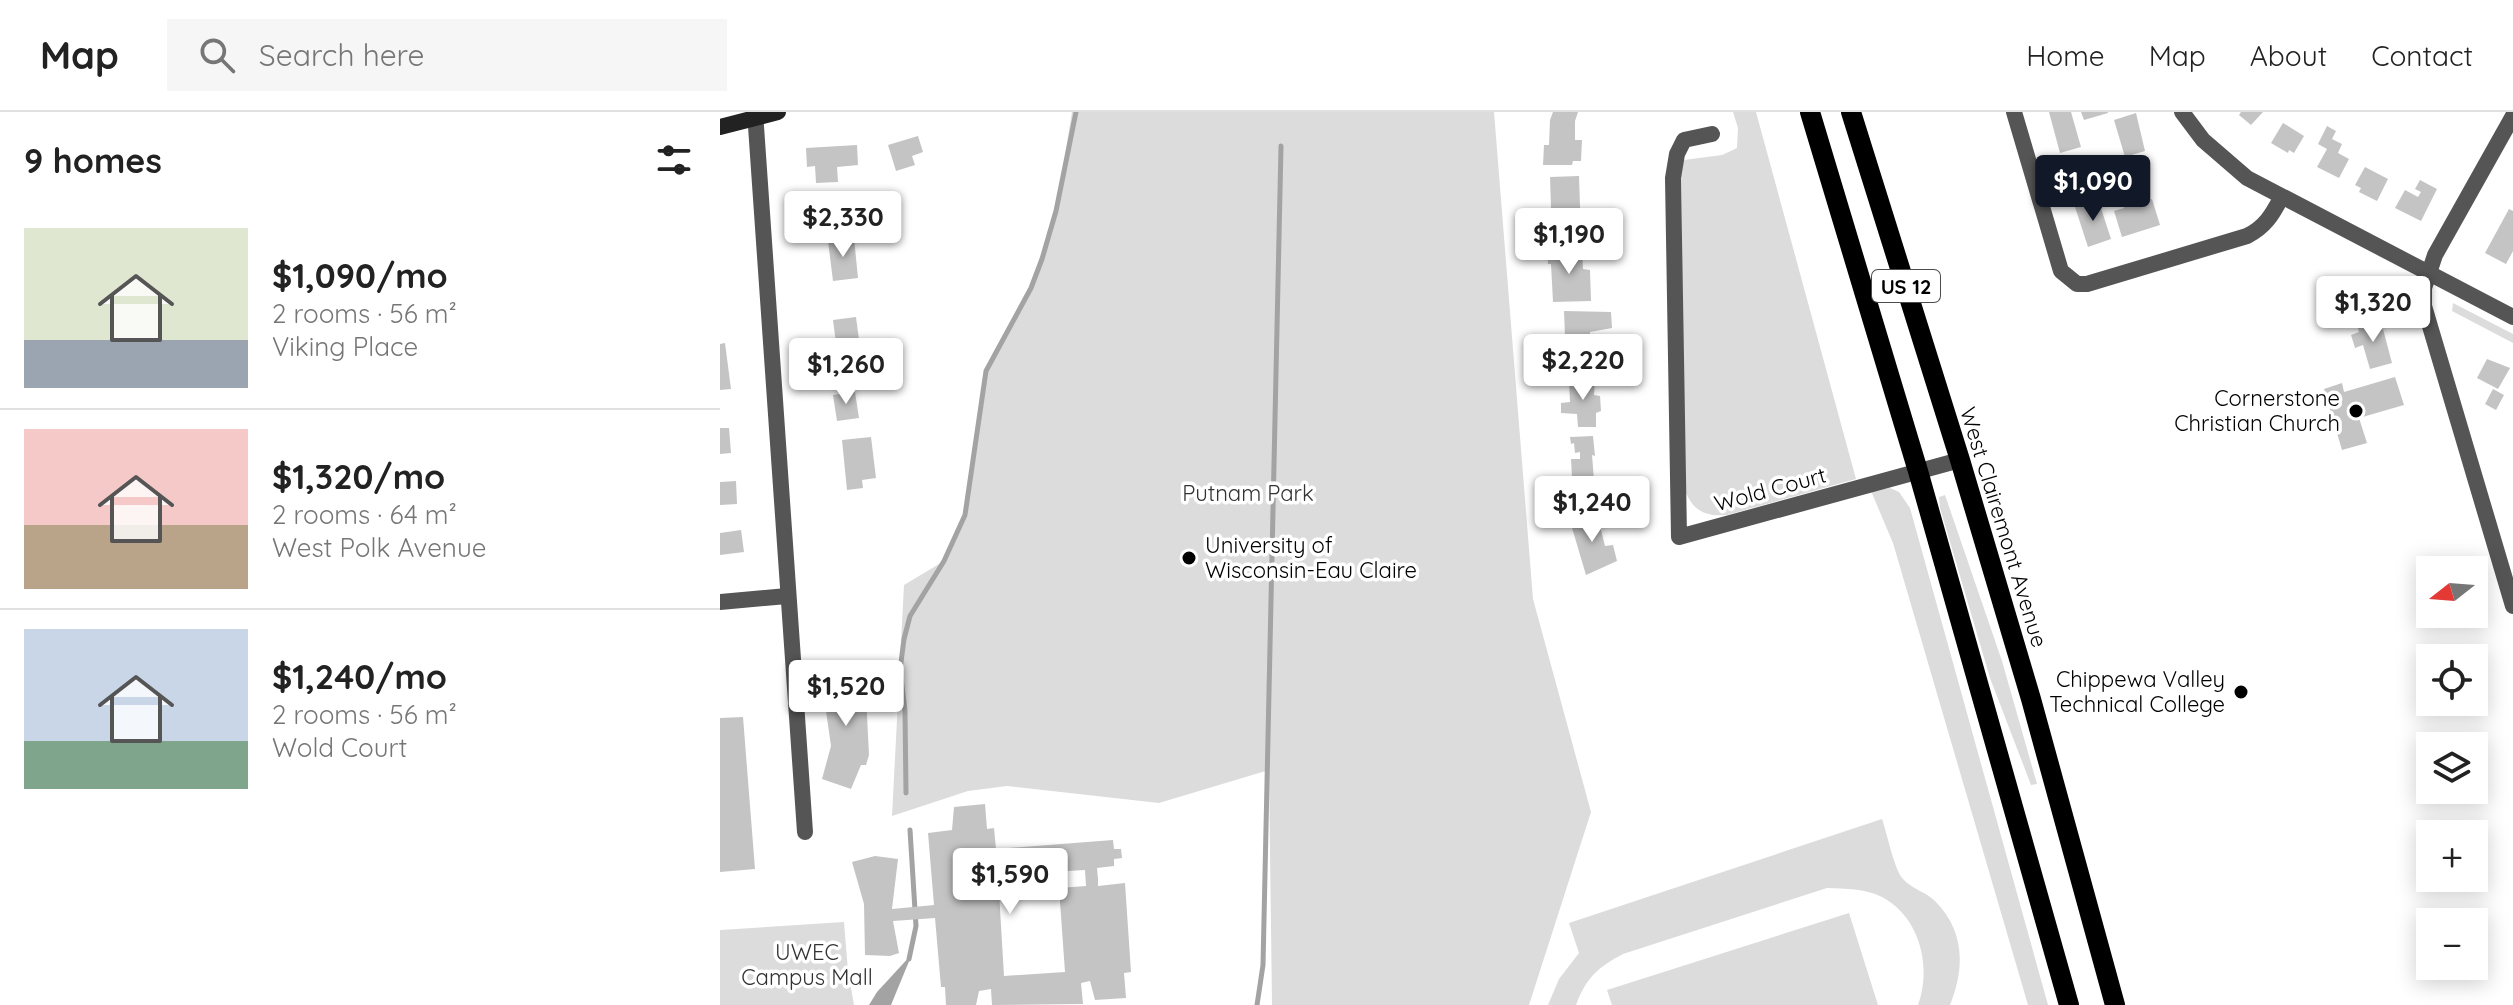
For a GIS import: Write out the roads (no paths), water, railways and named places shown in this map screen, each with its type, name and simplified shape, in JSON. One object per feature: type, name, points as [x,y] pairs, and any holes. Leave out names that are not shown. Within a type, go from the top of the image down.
[{"type":"main road","points":[[720,127],[756,115],[778,112]]},
{"type":"main road","name":"US 12","points":[[1810,112],[1918,471],[2069,1005]]},
{"type":"main road","name":"West Clairemont Avenue","points":[[1851,112],[2031,699],[2115,1005]]},
{"type":"street","points":[[2014,112],[2061,271],[2068,280],[2077,284],[2087,284],[2247,236],[2259,230],[2269,219],[2281,198]]},
{"type":"street","points":[[2182,112],[2203,140],[2247,178],[2513,317]]},
{"type":"street","points":[[756,115],[805,832]]},
{"type":"street","points":[[2513,116],[2428,273],[2424,288],[2424,306],[2513,606]]},
{"type":"street","name":"Wold Court","points":[[1712,134],[1684,140],[1677,154],[1673,178],[1679,537],[1960,460]]},
{"type":"street","points":[[720,602],[787,596]]},
{"type":"waterway","points":[[906,793],[905,711],[900,670],[904,639],[910,616],[944,561],[965,515],[986,371],[1031,288],[1042,259],[1056,211],[1076,112]]},
{"type":"waterway","points":[[1257,1005],[1263,965],[1281,146]]},
{"type":"waterway","points":[[909,959],[916,926],[910,830]]},
{"type":"place","name":"Cornerstone Christian Church","points":[[2356,411]]},
{"type":"place","name":"University of Wisconsin-Eau Claire","points":[[1189,558]]},
{"type":"place","name":"Chippewa Valley Technical College","points":[[2241,692]]},
{"type":"park label","name":"Putnam Park","points":[[1248,493]]},
{"type":"park label","name":"UWEC Campus Mall","points":[[807,964]]}]
